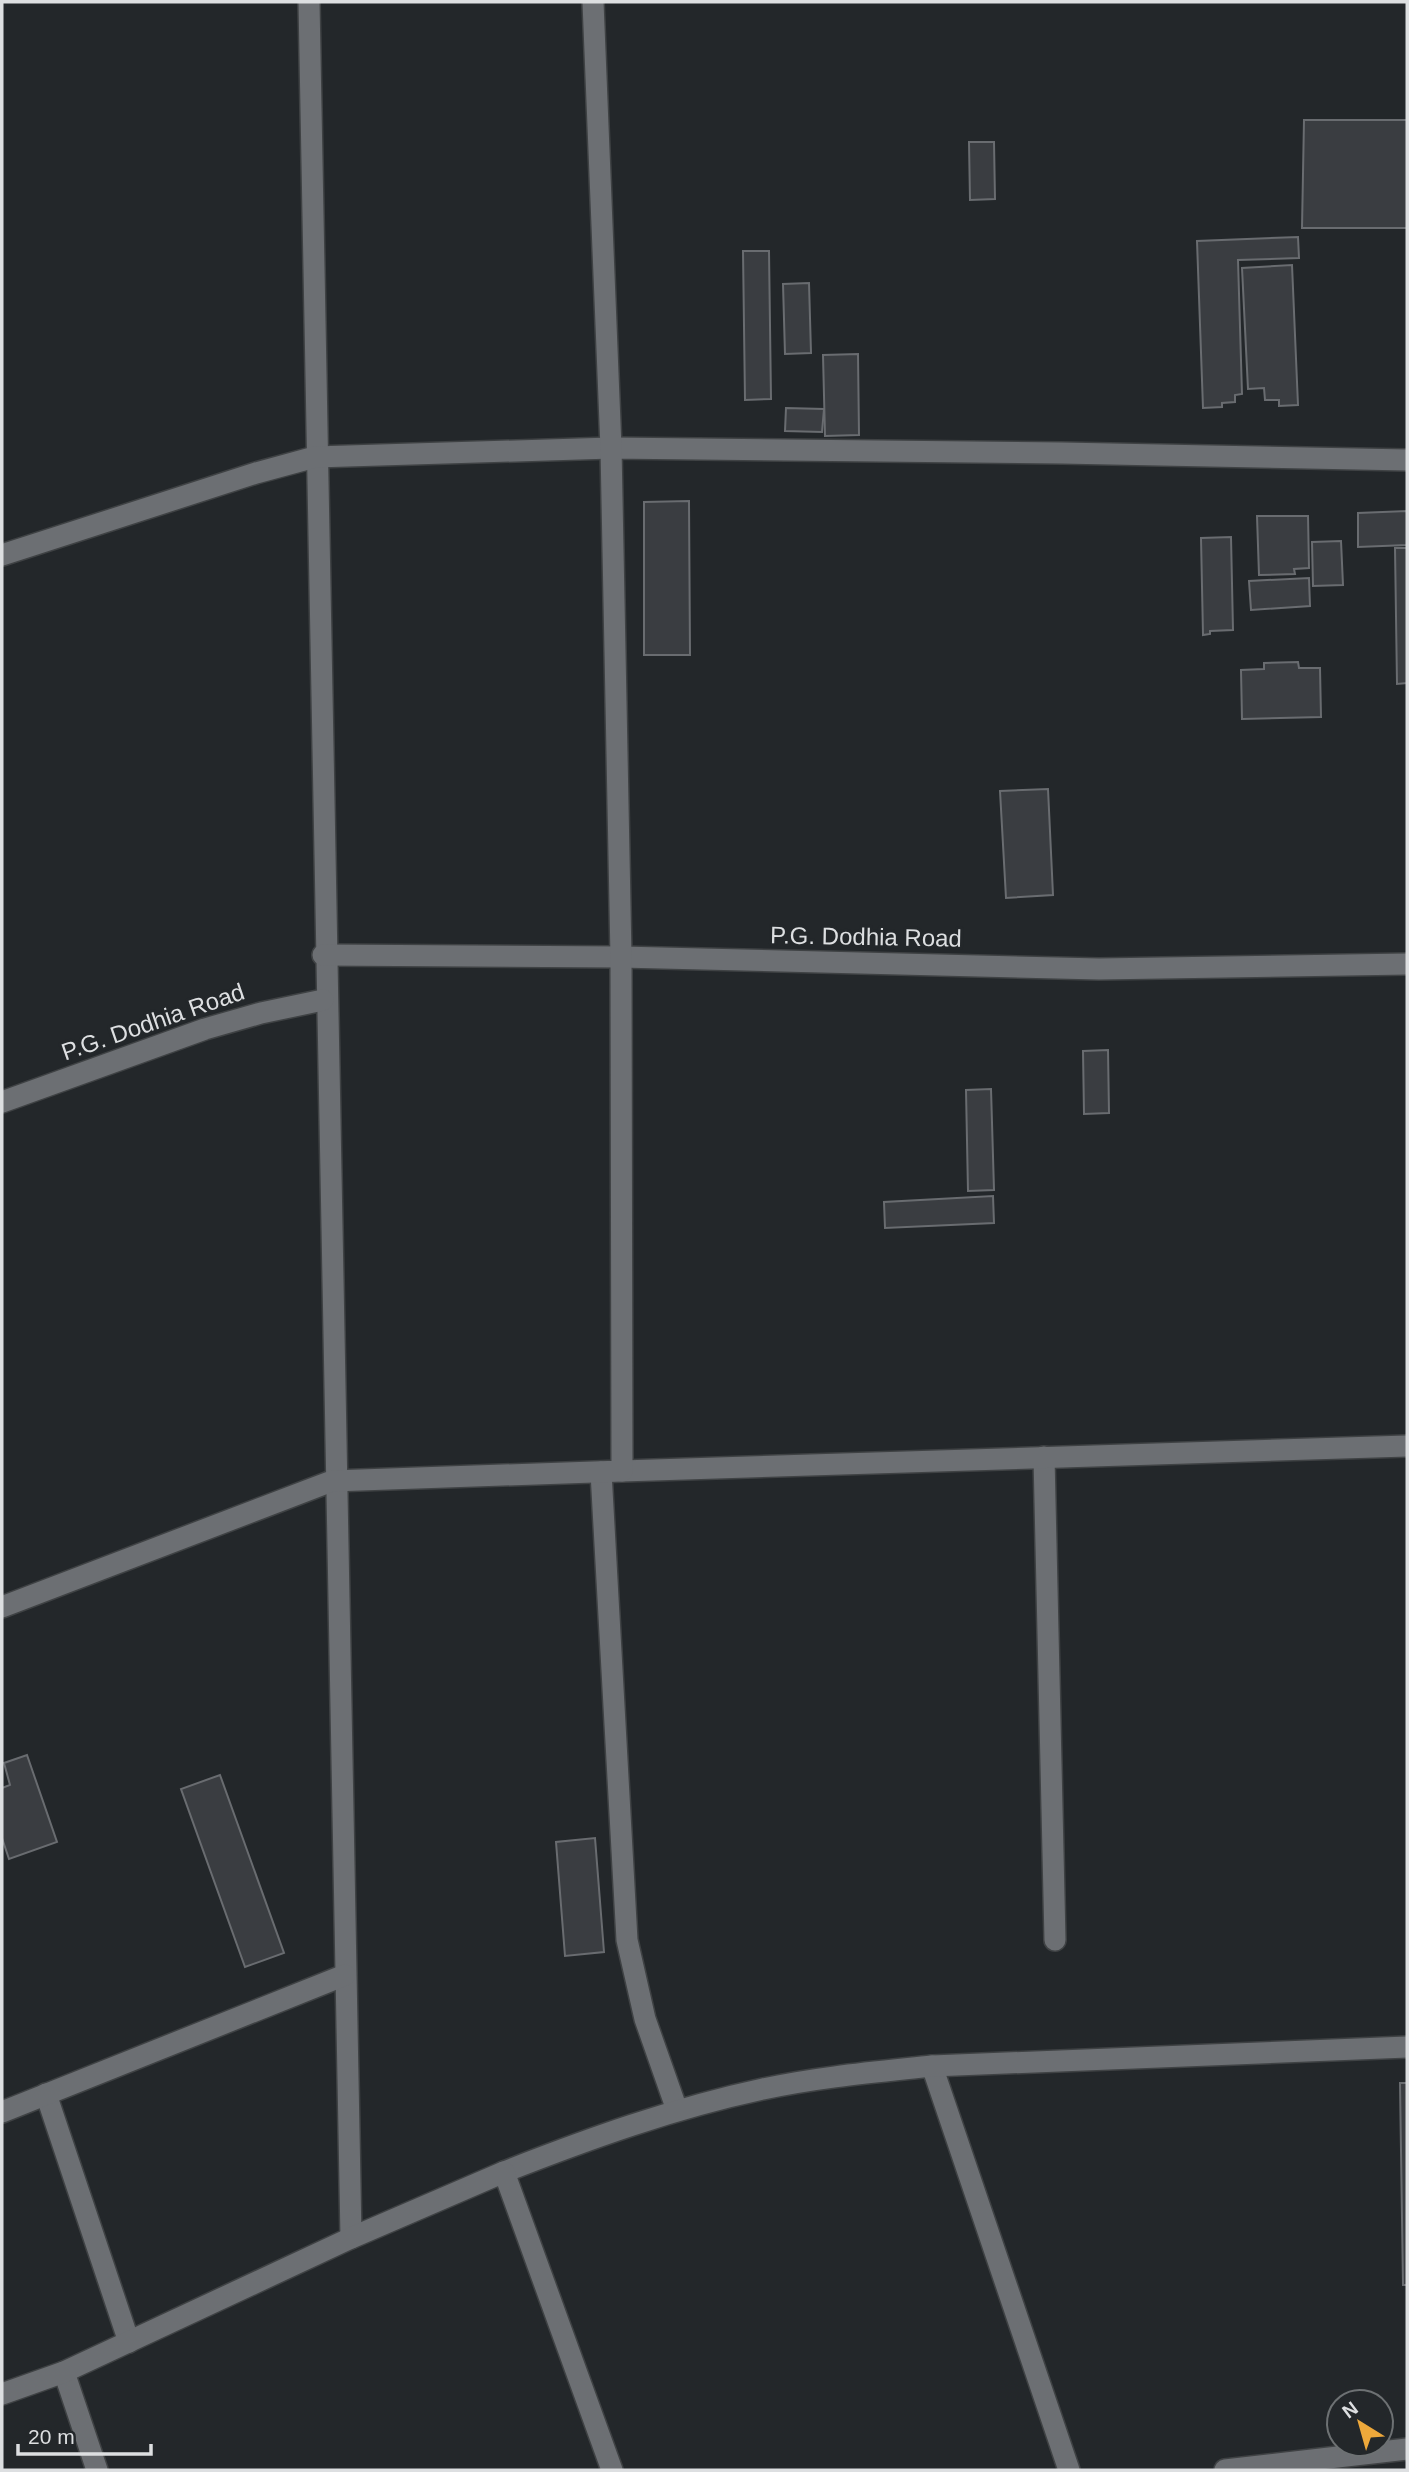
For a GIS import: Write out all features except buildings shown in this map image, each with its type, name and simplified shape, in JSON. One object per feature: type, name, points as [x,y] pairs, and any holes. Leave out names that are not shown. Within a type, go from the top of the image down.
[{"type":"street","points":[[309,2],[332,1481],[351,2238]]},
{"type":"street","points":[[593,2],[611,448],[621,957],[611,1471],[627,1940],[646,2019],[677,2110]]},
{"type":"street","points":[[2,555],[256,473],[315,457],[611,448],[1407,460]]},
{"type":"street","name":"P.G. Dodhia Road","points":[[323,955],[621,957],[1100,969],[1407,964]]},
{"type":"street","name":"P.G. Dodhia Road","points":[[2,1101],[205,1029],[261,1013],[323,1000]]},
{"type":"street","points":[[2,1607],[332,1481],[1407,1446]]},
{"type":"street","points":[[1044,1457],[1055,1940]]},
{"type":"street","points":[[2,2112],[345,1975]]},
{"type":"street","points":[[2,2394],[64,2372],[351,2238],[504,2172],[573,2145],[677,2110],[764,2088],[932,2066],[1407,2047]]},
{"type":"street","points":[[932,2066],[1069,2470]]},
{"type":"street","points":[[46,2094],[129,2342]]},
{"type":"street","points":[[504,2172],[612,2470]]},
{"type":"street","points":[[64,2372],[97,2470]]},
{"type":"street","points":[[1225,2470],[1407,2449]]}]
